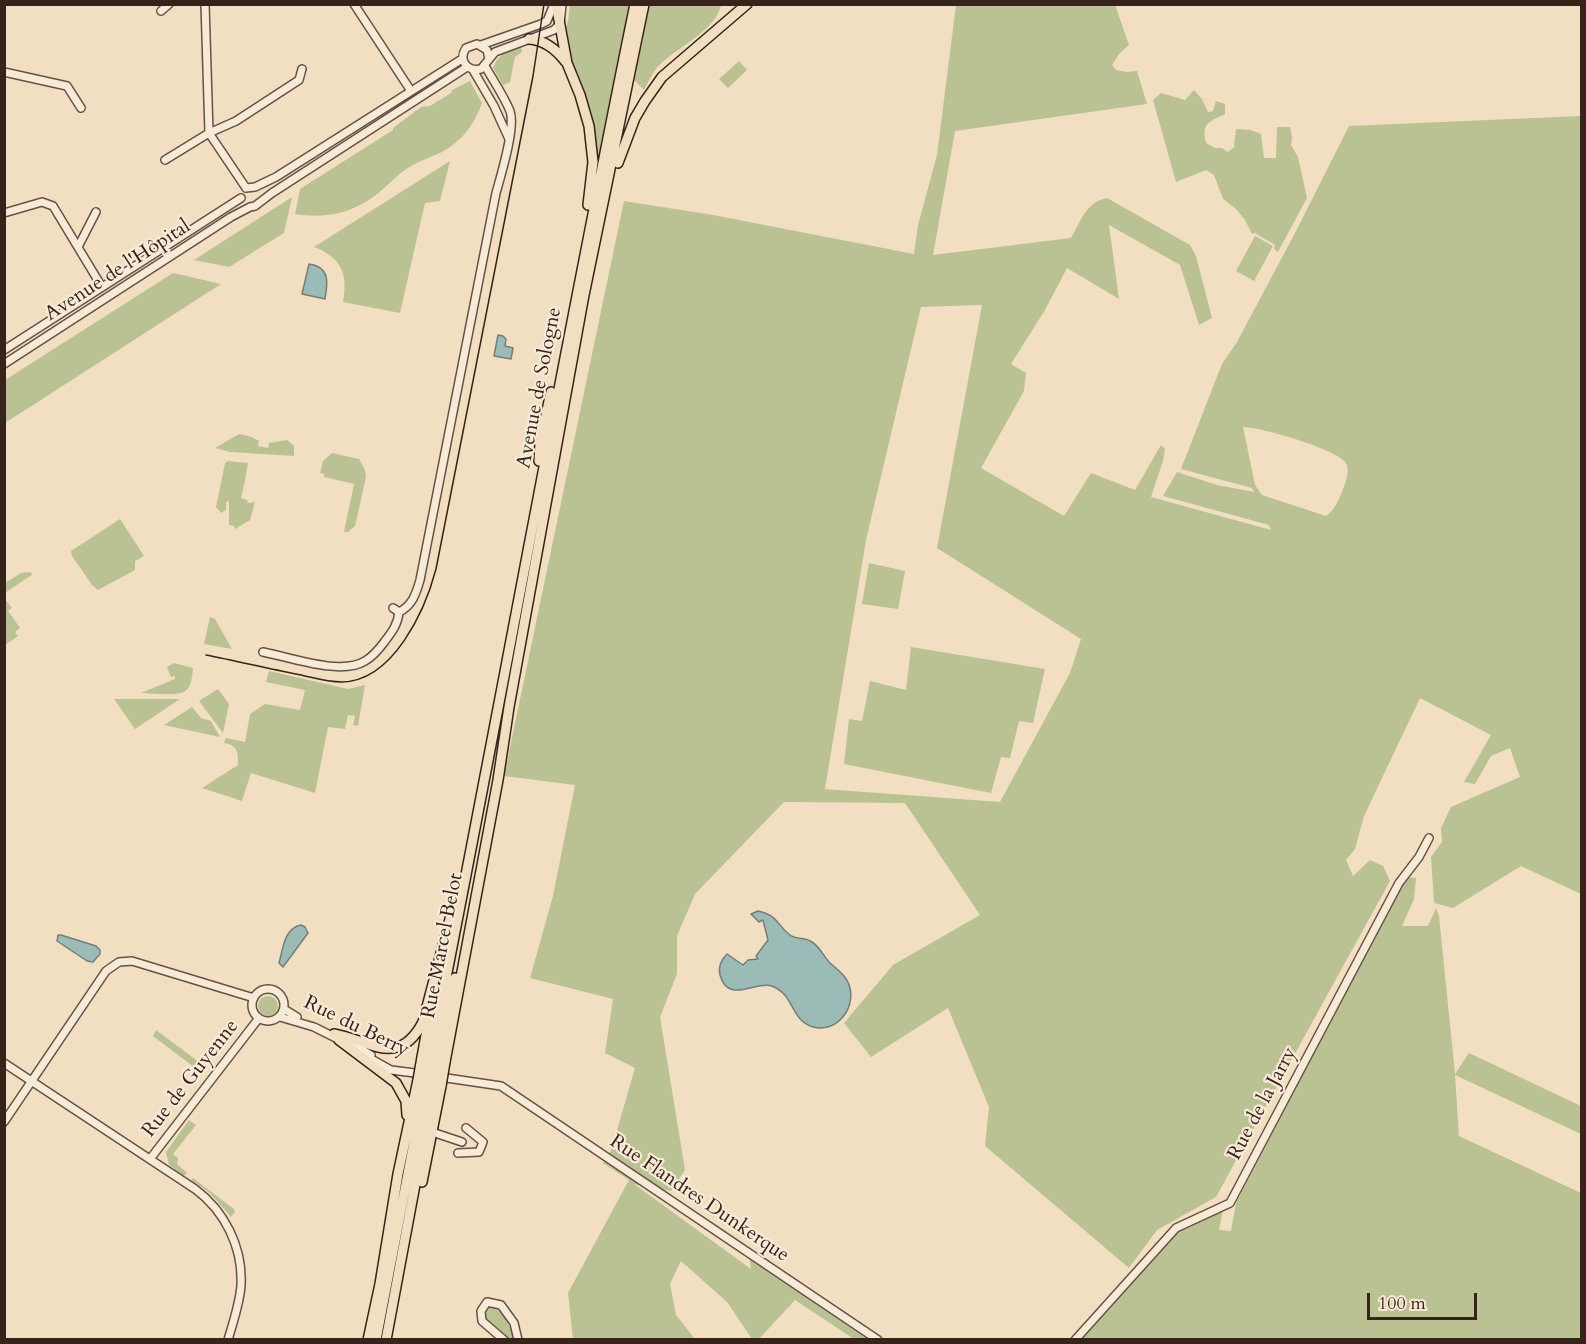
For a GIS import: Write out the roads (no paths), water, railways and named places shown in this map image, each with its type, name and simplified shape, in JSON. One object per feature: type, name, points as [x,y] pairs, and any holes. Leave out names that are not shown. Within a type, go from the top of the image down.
[{"type":"main road","points":[[535,512],[540,443],[588,204],[593,162],[589,126],[567,63],[555,4]]},
{"type":"main road","name":"Avenue de Sologne","points":[[485,779],[635,4]]},
{"type":"main road","points":[[593,255],[644,4]]},
{"type":"main road","points":[[593,255],[621,152],[634,118],[662,77],[747,4]]},
{"type":"main road","points":[[529,39],[546,43],[557,50],[567,63]]},
{"type":"main road","name":"Rue Marcel Belot","points":[[410,1192],[427,1080],[434,1060],[509,707],[593,255]]},
{"type":"main road","points":[[337,1037],[382,1049],[391,1049],[405,1043],[417,1032],[423,1022],[485,779]]},
{"type":"main road","name":"Rue Marcel Belot","points":[[434,1060],[485,779]]},
{"type":"main road","points":[[401,1160],[434,1060],[436,978]]},
{"type":"main road","points":[[337,1037],[358,1057],[388,1077],[402,1092],[408,1112],[380,1284],[368,1340]]},
{"type":"main road","points":[[386,1340],[398,1308],[432,1132],[427,1080]]},
{"type":"main road","points":[[386,1340],[410,1192]]},
{"type":"main road","points":[[376,1340],[410,1192]]},
{"type":"street","points":[[161,11],[169,4]]},
{"type":"street","points":[[205,4],[209,133],[246,188]]},
{"type":"street","points":[[354,4],[411,91]]},
{"type":"street","points":[[246,188],[255,188],[276,177],[462,59],[466,48],[473,44],[481,45],[542,24],[547,21],[555,4]]},
{"type":"street","points":[[485,66],[495,52],[548,33],[559,24],[562,4]]},
{"type":"street","points":[[481,45],[487,51],[489,59]]},
{"type":"street","points":[[462,59],[494,106],[509,139]]},
{"type":"street","points":[[246,188],[241,198],[244,204],[250,207],[257,205],[470,68],[485,66]]},
{"type":"street","points":[[263,652],[328,666],[347,667],[364,662],[393,632],[398,621],[396,610],[410,605],[420,580],[512,119],[510,111],[485,66]]},
{"type":"street","points":[[165,160],[209,133],[236,122],[299,80],[302,69]]},
{"type":"street","points":[[4,72],[67,86],[81,108]]},
{"type":"street","points":[[494,106],[505,103]]},
{"type":"street","points":[[255,188],[261,194],[261,201]]},
{"type":"street","name":"Avenue de l'Hôpital","points":[[4,350],[241,198]]},
{"type":"street","points":[[4,213],[42,202],[53,206],[78,247],[104,300]]},
{"type":"street","name":"Avenue de l'Hôpital","points":[[4,364],[250,207]]},
{"type":"street","points":[[78,247],[96,212]]},
{"type":"street","points":[[111,282],[117,291]]},
{"type":"street","name":"Rue de la Jarry","points":[[1075,1340],[1176,1228],[1230,1203],[1399,883],[1419,857],[1429,838]]},
{"type":"street","points":[[4,1122],[106,971],[119,962],[132,961],[254,998]]},
{"type":"street","points":[[274,990],[283,1000],[284,1009],[280,1017],[271,1021],[259,1018],[254,1011],[254,998],[260,991],[274,990]]},
{"type":"street","name":"Rue du Berry","points":[[284,1009],[291,1015],[386,1064],[427,1080],[501,1086]]},
{"type":"street","name":"Rue du Berry","points":[[280,1017],[314,1027],[337,1037]]},
{"type":"street","name":"Rue de Guyenne","points":[[150,1159],[259,1018]]},
{"type":"street","points":[[4,1063],[205,1197],[231,1230],[241,1269],[241,1286],[228,1340]]},
{"type":"street","name":"Rue Flandres Dunkerque","points":[[501,1086],[878,1340]]},
{"type":"street","points":[[458,1153],[479,1152],[483,1142],[466,1128]]},
{"type":"street","points":[[432,1132],[462,1142]]},
{"type":"street","points":[[504,1340],[482,1321],[481,1311],[487,1302],[501,1305],[514,1323],[518,1340]]},
{"type":"water","points":[[309,264],[321,268],[326,276],[325,299],[302,294]]},
{"type":"water","points":[[498,335],[506,339],[505,346],[513,348],[511,359],[494,356]]},
{"type":"water","points":[[758,911],[774,918],[790,935],[810,940],[815,944],[849,984],[850,1004],[847,1012],[836,1023],[821,1028],[806,1024],[800,1019],[785,995],[772,986],[736,990],[729,989],[724,984],[719,969],[727,954],[743,965],[748,960],[758,959],[756,956],[768,940],[763,920],[759,922],[751,914]]},
{"type":"water","points":[[301,925],[308,933],[283,967],[279,963],[285,940],[291,930]]},
{"type":"water","points":[[58,935],[96,946],[100,954],[93,962],[87,961],[57,941]]},
{"type":"tram line","points":[[206,655],[342,682],[360,679],[377,670],[404,641],[415,623],[436,569],[533,76],[544,4]]}]
